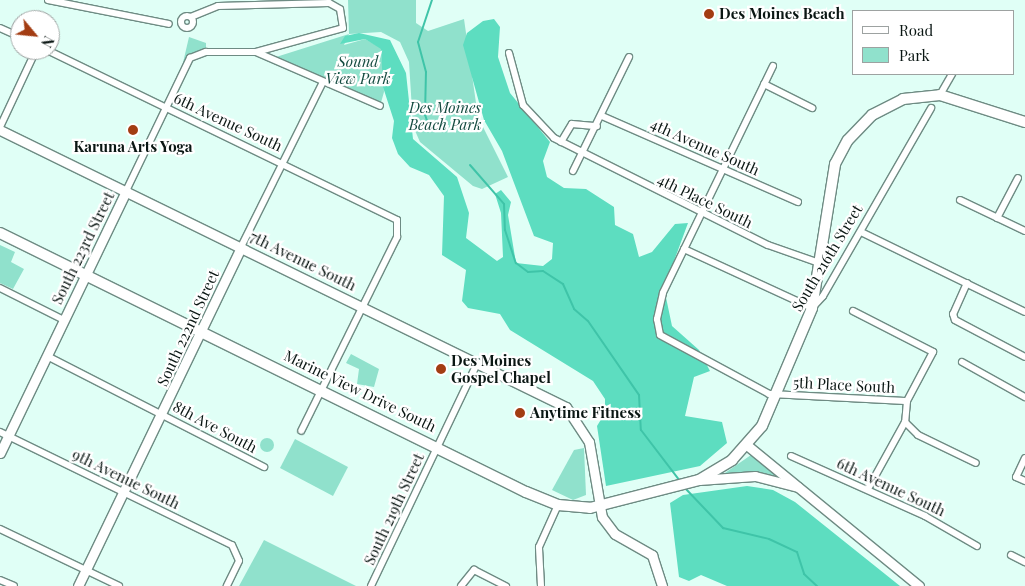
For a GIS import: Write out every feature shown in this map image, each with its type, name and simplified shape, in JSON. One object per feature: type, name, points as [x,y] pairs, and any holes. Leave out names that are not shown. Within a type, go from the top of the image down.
[{"type":"main road","points":[[812,308],[832,177],[848,140],[882,109],[903,100],[940,95],[1025,122]]},
{"type":"main road","name":"7th Avenue South","points":[[0,128],[566,407],[584,430],[599,506]]},
{"type":"main road","name":"South 223rd Street","points":[[0,453],[4,434],[47,356],[126,191]]},
{"type":"main road","name":"Marine View Drive South","points":[[0,233],[558,505],[599,506],[677,487],[699,480],[717,471]]},
{"type":"main road","name":"South 222nd Street","points":[[78,586],[163,413],[241,247]]},
{"type":"main road","name":"South 216th Street","points":[[717,471],[748,446],[778,394],[812,308]]},
{"type":"main road","points":[[748,446],[815,497],[919,586]]},
{"type":"main road","points":[[699,480],[774,478],[815,497]]},
{"type":"main road","points":[[599,506],[615,534],[652,555],[661,582]]},
{"type":"street","points":[[48,0],[169,24]]},
{"type":"street","points":[[191,17],[218,6],[328,3],[340,8],[342,28],[256,52]]},
{"type":"street","name":"South 223rd Street","points":[[126,191],[164,106],[192,57],[206,52],[256,52]]},
{"type":"street","points":[[256,52],[380,106]]},
{"type":"street","name":"4th Place South","points":[[509,53],[523,105],[542,129],[561,142],[768,246],[819,263]]},
{"type":"street","name":"6th Avenue South","points":[[60,56],[285,163],[397,220],[397,237],[364,306]]},
{"type":"street","points":[[573,171],[602,116],[629,57]]},
{"type":"street","points":[[0,128],[31,60]]},
{"type":"street","points":[[773,66],[658,305],[660,335],[765,393],[778,394]]},
{"type":"street","points":[[940,95],[951,75]]},
{"type":"street","name":"South 222nd Street","points":[[241,247],[285,163],[323,82]]},
{"type":"street","points":[[764,84],[812,108]]},
{"type":"street","name":"South 216th Street","points":[[812,308],[861,232],[931,108]]},
{"type":"street","name":"4th Avenue South","points":[[602,116],[798,202]]},
{"type":"street","points":[[561,142],[572,124],[597,126]]},
{"type":"street","points":[[997,218],[1018,178]]},
{"type":"street","points":[[960,200],[1025,231]]},
{"type":"street","points":[[861,232],[1025,312]]},
{"type":"street","points":[[684,249],[812,308]]},
{"type":"street","points":[[967,283],[953,314],[955,320],[1025,357]]},
{"type":"street","points":[[0,288],[64,320]]},
{"type":"street","points":[[301,431],[364,306]]},
{"type":"street","points":[[853,311],[933,352],[907,401],[905,422],[868,489]]},
{"type":"street","name":"8th Ave South","points":[[47,356],[163,413],[264,467]]},
{"type":"street","name":"South 219th Street","points":[[372,586],[478,362]]},
{"type":"street","points":[[962,362],[1025,397]]},
{"type":"street","name":"5th Place South","points":[[778,394],[907,401]]},
{"type":"street","points":[[905,422],[918,435],[976,463]]},
{"type":"street","name":"9th Avenue South","points":[[4,434],[227,542],[238,552],[226,586]]},
{"type":"street","name":"6th Avenue South","points":[[792,456],[868,489],[976,546]]},
{"type":"street","points":[[1025,458],[1016,477],[1025,481]]},
{"type":"street","points":[[541,586],[539,547],[558,505]]},
{"type":"street","points":[[0,529],[119,586]]},
{"type":"street","points":[[1011,555],[1025,562]]},
{"type":"street","points":[[461,586],[474,570],[506,586]]},
{"type":"street","points":[[0,580],[14,586]]},
{"type":"green space","name":"Des Moines Beach Park","points":[[348,0],[416,0],[416,23],[428,31],[464,19],[478,117],[508,177],[482,189],[473,186],[420,142],[413,126],[409,62],[400,42],[381,32],[349,34]]},
{"type":"green space","points":[[494,19],[500,27],[498,57],[510,93],[550,142],[543,161],[547,177],[564,188],[586,189],[614,207],[615,225],[633,234],[639,257],[652,252],[675,224],[688,223],[664,288],[672,326],[699,350],[710,371],[694,377],[685,416],[722,422],[727,443],[700,466],[606,486],[597,426],[605,413],[605,399],[593,381],[510,330],[500,314],[468,308],[462,301],[466,270],[442,255],[444,196],[429,175],[410,167],[398,154],[392,138],[394,121],[383,87],[381,49],[365,39],[340,44],[345,36],[359,33],[390,40],[406,73],[413,139],[457,177],[469,213],[466,238],[497,261],[503,257],[501,213],[495,194],[501,190],[511,202],[508,215],[516,263],[543,266],[552,259],[553,243],[534,236],[502,151],[484,120],[463,45],[467,33],[483,21]]},
{"type":"green space","name":"Sound View Park","points":[[349,34],[344,45],[365,39],[381,48],[384,92],[380,106],[276,57]]},
{"type":"green space","points":[[189,37],[206,43],[206,52],[182,67]]},
{"type":"green space","points":[[0,245],[15,252],[11,262],[24,269],[13,289],[0,283]]},
{"type":"green space","points":[[351,354],[379,369],[374,387],[357,384],[359,369],[346,363]]},
{"type":"green space","points":[[264,438],[270,438],[274,445],[270,452],[264,452],[260,448],[260,442]]},
{"type":"green space","points":[[295,439],[348,467],[333,496],[280,468]]},
{"type":"green space","points":[[584,448],[586,495],[573,500],[552,490],[574,450]]},
{"type":"green space","points":[[751,455],[791,481],[763,474],[722,475]]},
{"type":"green space","points":[[747,486],[773,490],[795,502],[900,586],[727,586],[701,575],[689,581],[679,577],[670,503],[683,495]]},
{"type":"green space","points":[[264,540],[356,586],[239,586]]},
{"type":"waterway","points":[[430,130],[425,115],[426,72],[418,42],[432,0]]},
{"type":"waterway","points":[[470,165],[504,204],[505,230],[516,263],[528,272],[543,271],[563,284],[574,309],[588,321],[639,395],[641,430],[680,481]]},
{"type":"waterway","points":[[684,487],[723,528],[769,539],[797,552],[804,574],[817,586]]},
{"type":"place","name":"Des Moines Beach","points":[[709,14]]},
{"type":"place","name":"Karuna Arts Yoga","points":[[133,130]]},
{"type":"place","name":"Des Moines Gospel Chapel","points":[[441,369]]},
{"type":"place","name":"Anytime Fitness","points":[[520,413]]}]
